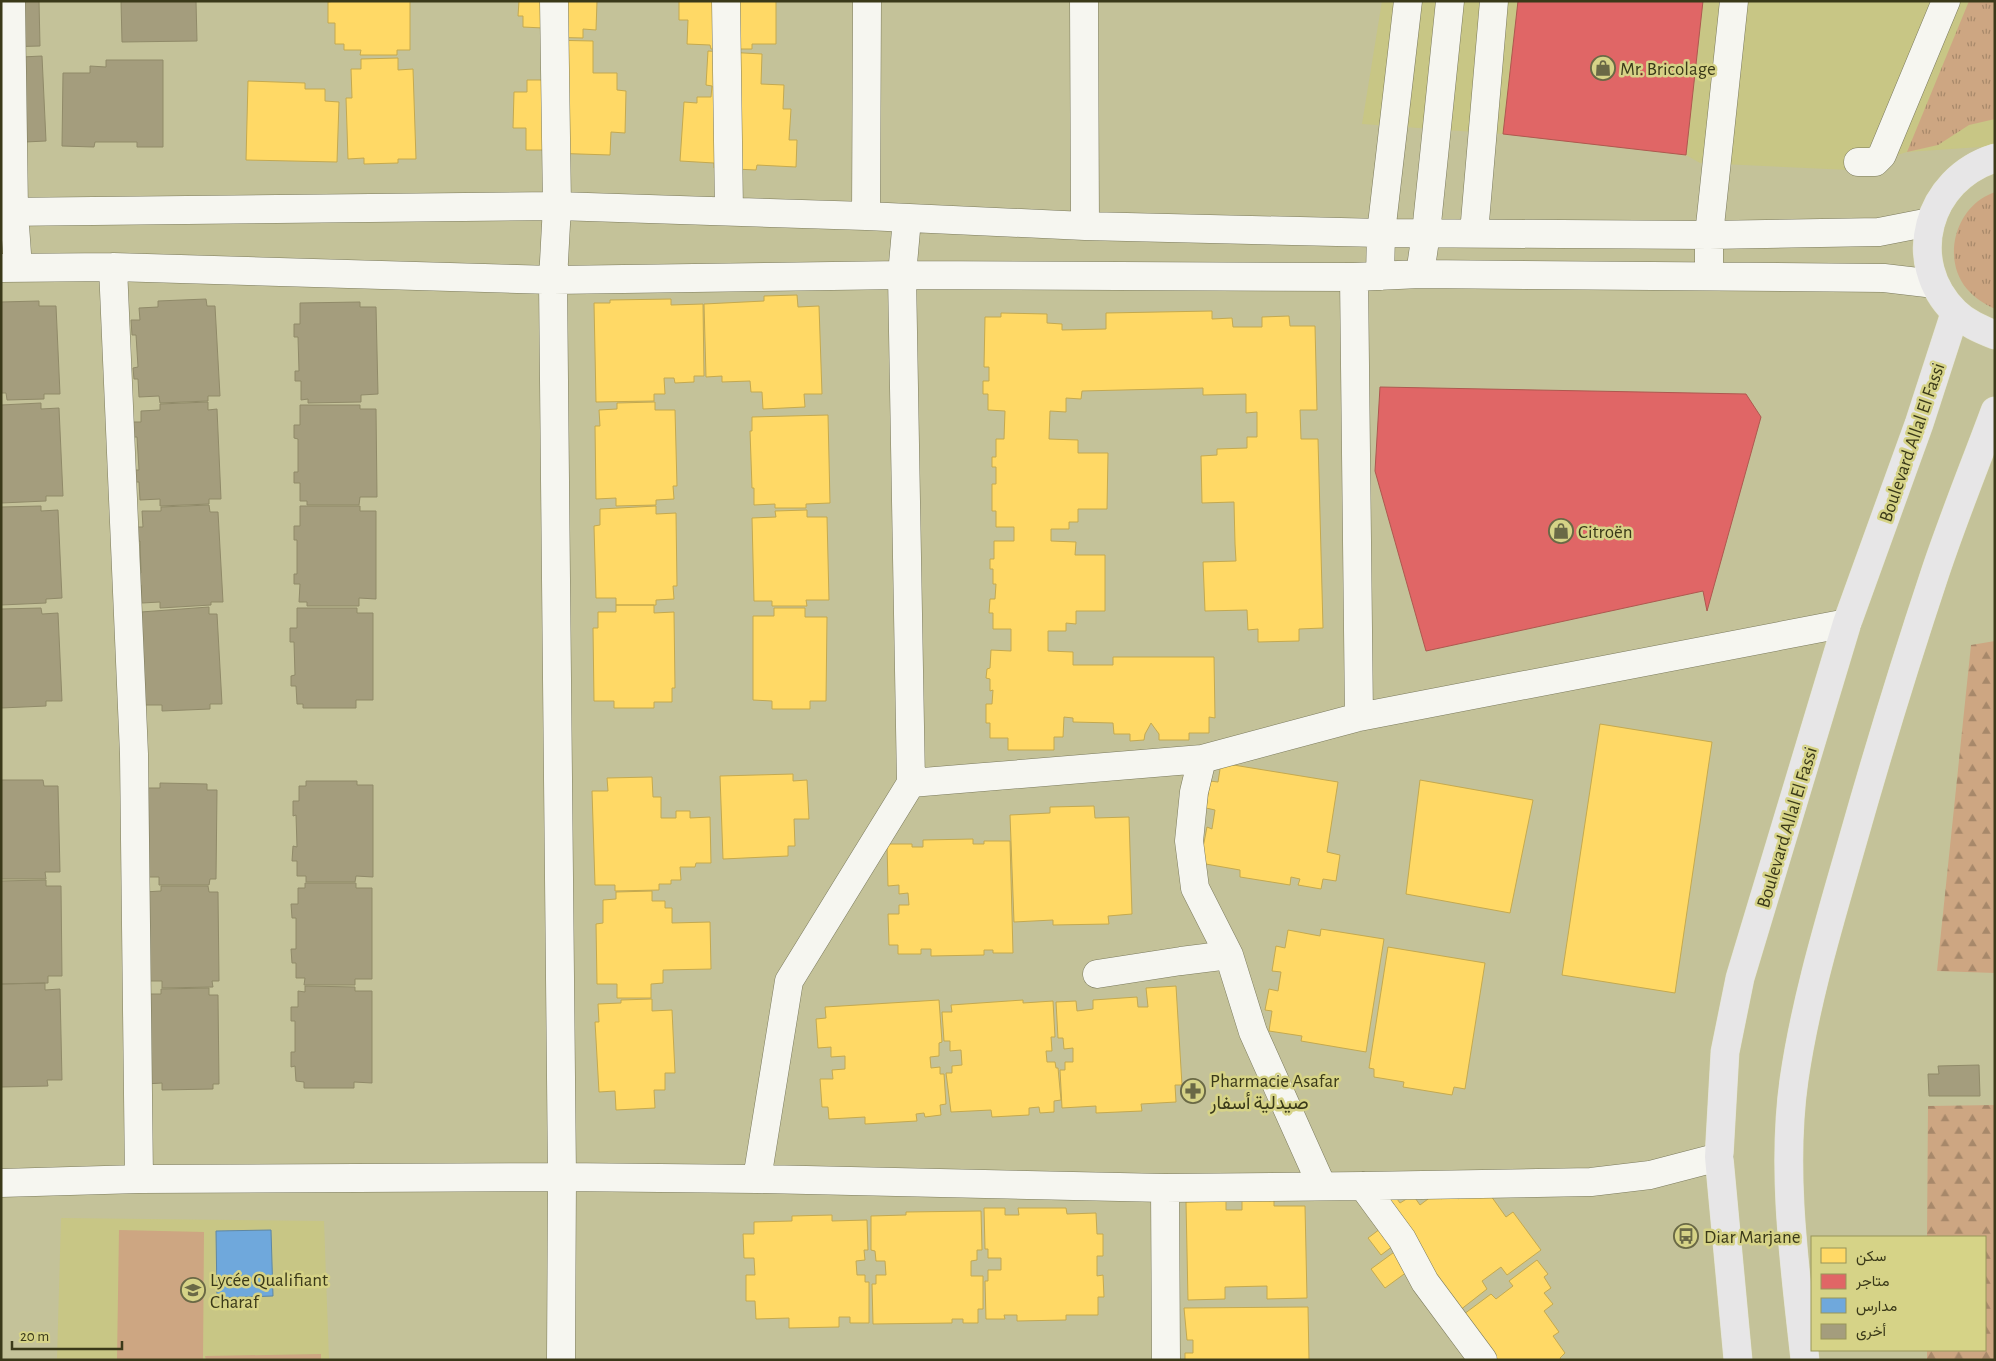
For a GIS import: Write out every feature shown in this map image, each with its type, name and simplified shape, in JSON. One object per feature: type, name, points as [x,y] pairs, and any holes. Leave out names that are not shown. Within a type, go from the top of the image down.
[{"type":"main road","points":[[1995,158],[1980,163],[1957,177],[1940,197],[1930,222],[1927,253],[1935,284],[1944,300],[1955,313],[1976,327],[1995,335]]},
{"type":"main road","name":"Boulevard Allal El Fassi","points":[[1738,1360],[1719,1158],[1725,1052],[1740,978],[1847,624],[1919,424],[1955,313]]},
{"type":"main road","points":[[1805,1360],[1792,1220],[1789,1158],[1794,1081],[1807,1009],[1827,929],[1876,760],[1936,572],[1995,411]]},
{"type":"street","points":[[11,1],[8,211],[10,268],[113,268],[553,280],[902,275],[1367,276],[1420,274],[1884,278],[1935,284]]},
{"type":"street","points":[[554,1],[557,206],[553,280],[562,1177],[561,1360]]},
{"type":"street","points":[[726,1],[729,211]]},
{"type":"street","points":[[866,1],[866,216]]},
{"type":"street","points":[[1084,1],[1085,226]]},
{"type":"street","points":[[1359,717],[1367,276],[1381,233],[1408,1]]},
{"type":"street","points":[[1420,274],[1450,1]]},
{"type":"street","points":[[1474,233],[1494,1]]},
{"type":"street","points":[[1709,275],[1709,235],[1734,1]]},
{"type":"street","points":[[1858,162],[1875,162],[1882,156],[1946,1]]},
{"type":"street","points":[[8,211],[557,206],[866,216],[1085,226],[1381,233],[1709,235],[1878,232],[1930,222]]},
{"type":"street","points":[[757,1179],[789,981],[911,783],[906,414],[902,275],[908,219]]},
{"type":"street","points":[[113,268],[134,754],[138,1179]]},
{"type":"street","points":[[911,783],[1202,759],[1359,717],[1847,624]]},
{"type":"street","points":[[1202,759],[1194,792],[1189,841],[1195,888],[1229,955],[1253,1032],[1322,1186]]},
{"type":"street","points":[[1097,974],[1181,960],[1229,955]]},
{"type":"street","points":[[1,1183],[138,1179],[562,1177],[757,1179],[1165,1188],[1363,1186],[1591,1182],[1650,1174],[1719,1158]]},
{"type":"street","points":[[1363,1186],[1402,1239],[1425,1282],[1483,1360]]},
{"type":"street","points":[[1165,1188],[1166,1360]]},
{"type":"shaded area","points":[[1382,1],[1995,1],[1995,146],[1907,152],[1850,170],[1700,163],[1686,155],[1503,134],[1362,124]]},
{"type":"shaded area","name":"Lycée Qualifiant Charaf","points":[[61,1218],[324,1221],[329,1360],[57,1360]]},
{"type":"green space","points":[[1969,1],[1995,1],[1995,119],[1969,125],[1938,145],[1907,152]]},
{"type":"green space","points":[[1995,192],[1995,309],[1967,289],[1960,278],[1954,254],[1958,229],[1964,217],[1971,207]]},
{"type":"green space","points":[[1995,641],[1995,973],[1937,971],[1971,645]]},
{"type":"green space","points":[[1995,1105],[1995,1360],[1927,1360],[1927,1351],[1986,1351],[1986,1236],[1927,1236],[1928,1106]]},
{"type":"green space","points":[[119,1230],[204,1232],[203,1360],[117,1360]]},
{"type":"green space","points":[[321,1354],[321,1360],[206,1360],[205,1356]]},
{"type":"building: سكن","points":[[410,1],[410,50],[397,50],[397,55],[360,55],[361,50],[344,50],[344,44],[335,44],[335,23],[328,23],[328,2]]},
{"type":"building: سكن","points":[[519,1],[597,1],[596,30],[583,29],[583,38],[543,37],[543,28],[523,27],[523,16],[518,16]]},
{"type":"building: سكن","points":[[679,1],[776,1],[776,44],[752,44],[752,49],[711,49],[710,45],[687,44],[688,20],[679,20]]},
{"type":"building: سكن","points":[[544,40],[593,41],[593,73],[617,73],[617,90],[626,91],[625,133],[611,132],[610,155],[549,153],[549,150],[526,150],[526,128],[513,128],[514,92],[527,92],[527,80],[543,80]]},
{"type":"building: سكن","points":[[708,51],[762,54],[761,84],[784,85],[783,109],[791,109],[789,140],[797,140],[796,167],[757,165],[756,170],[714,168],[714,163],[680,161],[684,102],[697,103],[697,97],[711,97],[712,86],[706,85]]},
{"type":"building: سكن","points":[[398,58],[398,70],[413,69],[416,159],[398,159],[398,163],[364,164],[364,158],[348,159],[346,98],[352,98],[351,69],[361,69],[361,59]]},
{"type":"building: سكن","points":[[248,81],[305,83],[305,89],[325,89],[325,101],[339,102],[337,162],[246,160]]},
{"type":"building: سكن","points":[[797,295],[798,307],[819,306],[822,394],[804,394],[805,407],[763,409],[762,392],[751,392],[750,381],[722,382],[722,376],[706,377],[704,304],[764,301],[764,296]]},
{"type":"building: سكن","points":[[671,299],[671,305],[703,304],[704,376],[694,376],[694,382],[675,383],[674,378],[664,378],[665,394],[654,394],[654,401],[596,402],[594,303],[610,303],[610,300]]},
{"type":"building: سكن","points":[[1212,311],[1212,319],[1232,318],[1233,327],[1262,327],[1262,317],[1289,316],[1290,326],[1315,326],[1317,410],[1300,410],[1301,439],[1318,439],[1323,628],[1299,629],[1299,641],[1258,642],[1258,629],[1248,630],[1247,610],[1205,611],[1203,562],[1236,561],[1234,502],[1202,503],[1201,456],[1217,455],[1217,449],[1247,448],[1247,437],[1257,437],[1257,412],[1246,413],[1246,394],[1203,395],[1203,388],[1082,391],[1081,399],[1066,398],[1066,412],[1050,411],[1049,439],[1078,440],[1078,453],[1108,453],[1107,509],[1078,509],[1078,522],[1069,522],[1069,529],[1051,529],[1051,541],[1076,542],[1075,555],[1105,555],[1105,611],[1076,611],[1076,624],[1066,623],[1066,631],[1048,631],[1048,651],[1073,652],[1073,665],[1113,665],[1113,657],[1214,657],[1215,718],[1209,717],[1209,733],[1189,733],[1189,740],[1159,740],[1159,734],[1151,723],[1144,740],[1130,741],[1130,734],[1114,734],[1113,723],[1073,722],[1073,718],[1064,717],[1063,737],[1054,737],[1054,750],[1008,750],[1008,738],[990,738],[990,723],[986,723],[986,704],[992,704],[993,690],[990,691],[990,679],[986,678],[987,669],[990,668],[991,650],[1011,651],[1011,629],[993,629],[993,613],[989,613],[990,599],[995,599],[996,584],[993,584],[993,569],[990,569],[990,559],[994,559],[994,541],[1014,541],[1014,527],[996,527],[996,511],[992,511],[992,484],[996,484],[996,467],[992,467],[992,457],[996,457],[996,439],[1004,439],[1005,411],[988,410],[988,394],[983,394],[983,381],[989,381],[989,367],[984,367],[985,317],[1001,317],[1001,313],[1047,314],[1047,323],[1062,324],[1062,330],[1106,329],[1106,313]]},
{"type":"building: سكن","points":[[655,402],[655,410],[675,410],[677,486],[673,486],[674,499],[656,500],[656,505],[616,506],[616,498],[596,499],[595,426],[600,426],[599,410],[617,409],[617,403]]},
{"type":"building: سكن","points":[[828,415],[830,503],[806,504],[806,508],[775,508],[775,504],[754,505],[750,431],[752,431],[752,417]]},
{"type":"building: سكن","points":[[656,506],[656,514],[676,513],[677,586],[673,586],[674,599],[656,600],[656,605],[616,605],[616,598],[596,598],[594,526],[600,525],[600,509]]},
{"type":"building: سكن","points":[[807,510],[807,517],[827,517],[829,600],[806,600],[807,606],[772,606],[772,601],[754,601],[752,518],[776,517],[775,511]]},
{"type":"building: سكن","points":[[616,605],[654,605],[654,613],[674,612],[675,688],[672,688],[672,702],[654,702],[654,708],[614,708],[614,701],[594,701],[593,628],[598,628],[598,612],[616,612]]},
{"type":"building: سكن","points":[[774,608],[805,608],[805,617],[827,617],[826,701],[810,701],[810,709],[772,709],[772,701],[753,700],[753,616],[774,616]]},
{"type":"building: سكن","points":[[1600,724],[1712,742],[1675,993],[1562,975]]},
{"type":"building: سكن","points":[[1221,763],[1338,782],[1327,852],[1340,855],[1336,881],[1323,879],[1321,889],[1298,885],[1300,879],[1291,877],[1290,885],[1240,877],[1240,870],[1200,863],[1207,827],[1212,829],[1215,810],[1206,808],[1210,781],[1218,782]]},
{"type":"building: سكن","points":[[793,774],[793,781],[807,780],[809,819],[794,819],[795,846],[788,846],[788,856],[723,859],[720,776]]},
{"type":"building: سكن","points":[[652,777],[653,797],[661,797],[661,818],[676,818],[676,811],[690,811],[690,818],[710,817],[711,863],[696,863],[695,867],[680,867],[681,880],[671,880],[671,884],[659,884],[659,890],[615,891],[615,885],[595,885],[592,791],[608,791],[607,778]]},
{"type":"building: سكن","points":[[1420,780],[1533,800],[1510,913],[1406,894]]},
{"type":"building: سكن","points":[[1094,806],[1095,818],[1129,817],[1132,914],[1108,916],[1109,924],[1053,925],[1053,920],[1014,922],[1010,815],[1050,813],[1050,807]]},
{"type":"building: سكن","points":[[973,839],[973,844],[984,844],[984,841],[1010,841],[1013,953],[993,953],[993,950],[984,950],[984,955],[931,956],[931,949],[921,949],[921,954],[898,954],[898,945],[889,945],[888,914],[899,914],[899,905],[909,905],[908,893],[899,894],[899,885],[888,886],[887,844],[912,844],[912,847],[923,847],[923,840]]},
{"type":"building: سكن","points":[[652,891],[652,901],[665,901],[665,908],[672,908],[672,923],[710,922],[711,969],[663,970],[663,983],[651,984],[651,998],[617,998],[617,984],[597,984],[596,924],[603,923],[603,900],[616,899],[616,892]]},
{"type":"building: سكن","points":[[1321,929],[1384,939],[1366,1052],[1301,1041],[1302,1036],[1269,1031],[1272,1011],[1265,1010],[1269,989],[1278,991],[1281,972],[1272,971],[1276,946],[1285,948],[1288,930],[1320,936]]},
{"type":"building: سكن","points":[[1388,947],[1485,963],[1465,1089],[1454,1087],[1452,1095],[1403,1087],[1404,1082],[1374,1077],[1374,1069],[1369,1068]]},
{"type":"building: سكن","points":[[1176,986],[1182,1085],[1175,1085],[1176,1102],[1141,1104],[1142,1111],[1096,1113],[1096,1106],[1062,1108],[1060,1070],[1065,1070],[1065,1062],[1073,1062],[1073,1048],[1064,1049],[1063,1038],[1058,1038],[1056,1002],[1076,1001],[1077,1011],[1093,1009],[1093,1000],[1137,997],[1138,1007],[1148,1007],[1146,988]]},
{"type":"building: سكن","points":[[652,999],[652,1011],[672,1010],[675,1073],[665,1073],[665,1090],[654,1090],[655,1108],[616,1110],[615,1091],[599,1092],[595,1022],[599,1022],[598,1004],[621,1003],[621,1000]]},
{"type":"building: سكن","points":[[939,1000],[942,1042],[939,1043],[939,1056],[930,1057],[931,1068],[940,1067],[940,1074],[944,1074],[946,1104],[940,1105],[941,1115],[925,1117],[924,1113],[916,1114],[917,1121],[865,1124],[865,1117],[829,1119],[828,1107],[822,1107],[820,1079],[833,1079],[832,1070],[845,1069],[845,1056],[831,1057],[831,1047],[818,1048],[816,1019],[826,1018],[825,1007]]},
{"type":"building: سكن","points":[[1023,1000],[1023,1003],[1053,1001],[1055,1037],[1051,1037],[1052,1051],[1046,1051],[1047,1062],[1055,1062],[1056,1068],[1058,1068],[1061,1100],[1054,1101],[1054,1112],[1040,1113],[1039,1107],[1029,1108],[1029,1115],[992,1117],[991,1110],[951,1112],[946,1073],[952,1073],[952,1066],[962,1065],[961,1050],[950,1051],[950,1041],[944,1041],[942,1012],[952,1012],[951,1005]]},
{"type":"building: سكن","points":[[1481,1182],[1506,1217],[1513,1212],[1541,1250],[1507,1275],[1501,1267],[1482,1281],[1487,1289],[1455,1314],[1380,1207],[1394,1195],[1400,1203],[1413,1195],[1420,1205],[1436,1193],[1441,1199],[1452,1191],[1458,1199]]},
{"type":"building: سكن","points":[[1242,1200],[1274,1200],[1274,1206],[1305,1206],[1307,1298],[1267,1299],[1267,1286],[1225,1287],[1225,1299],[1188,1300],[1186,1202],[1226,1201],[1226,1210],[1242,1210]]},
{"type":"building: سكن","points":[[984,1208],[1005,1208],[1005,1215],[1019,1215],[1018,1208],[1066,1208],[1067,1214],[1096,1213],[1097,1234],[1103,1234],[1103,1256],[1097,1256],[1097,1276],[1103,1275],[1104,1297],[1098,1297],[1098,1315],[1066,1315],[1066,1320],[1017,1321],[1017,1315],[1004,1315],[1005,1319],[986,1319],[985,1281],[988,1281],[988,1270],[1001,1270],[1001,1258],[988,1258],[988,1249],[985,1249]]},
{"type":"building: سكن","points":[[981,1211],[982,1250],[977,1250],[977,1260],[971,1261],[971,1276],[983,1276],[983,1309],[978,1309],[978,1323],[963,1323],[963,1319],[952,1319],[952,1323],[873,1324],[872,1284],[876,1284],[876,1275],[886,1275],[885,1261],[876,1261],[875,1251],[871,1250],[871,1216],[906,1215],[906,1212]]},
{"type":"building: سكن","points":[[832,1215],[832,1221],[867,1220],[868,1250],[864,1250],[865,1260],[856,1261],[857,1275],[865,1275],[865,1282],[869,1282],[869,1323],[850,1323],[850,1317],[839,1317],[839,1327],[789,1328],[789,1318],[756,1319],[755,1301],[746,1301],[746,1275],[755,1275],[754,1258],[744,1258],[743,1234],[754,1234],[754,1222],[792,1221],[792,1216]]},
{"type":"building: سكن","points":[[1388,1223],[1401,1240],[1381,1255],[1368,1238]]},
{"type":"building: سكن","points":[[1397,1250],[1411,1269],[1385,1288],[1371,1269]]},
{"type":"building: سكن","points":[[1537,1260],[1548,1274],[1544,1277],[1551,1288],[1544,1293],[1553,1304],[1544,1311],[1559,1332],[1553,1336],[1565,1353],[1560,1358],[1561,1360],[1486,1360],[1456,1320],[1491,1294],[1496,1299],[1513,1286],[1509,1281]]},
{"type":"building: سكن","points":[[1308,1307],[1309,1360],[1185,1360],[1185,1353],[1193,1353],[1193,1340],[1187,1340],[1184,1308]]},
{"type":"building: متاجر","name":"Mr. Bricolage","points":[[1518,1],[1703,1],[1686,155],[1503,134]]},
{"type":"building: متاجر","name":"Citroën","points":[[1380,387],[1746,394],[1761,417],[1707,611],[1703,591],[1426,651],[1375,471]]},
{"type":"building: مدارس","points":[[271,1230],[273,1296],[217,1298],[216,1231]]},
{"type":"building: أخرى","points":[[1,1],[39,1],[40,46],[1,47]]},
{"type":"building: أخرى","points":[[121,1],[196,1],[197,41],[122,42]]},
{"type":"building: أخرى","points":[[42,56],[46,141],[25,142],[1,58]]},
{"type":"building: أخرى","points":[[106,60],[163,60],[163,147],[137,147],[137,142],[95,142],[94,147],[62,146],[63,73],[90,73],[90,66],[106,67]]},
{"type":"building: أخرى","points":[[206,299],[207,306],[215,306],[220,396],[208,396],[208,401],[160,403],[159,396],[139,397],[138,379],[134,379],[133,368],[138,367],[136,335],[132,335],[131,320],[140,320],[139,308],[158,307],[158,301]]},
{"type":"building: أخرى","points":[[39,301],[39,306],[56,306],[60,394],[44,394],[44,399],[7,400],[6,393],[1,393],[1,302]]},
{"type":"building: أخرى","points":[[360,302],[360,307],[376,307],[378,394],[361,395],[361,402],[308,403],[308,399],[301,400],[301,381],[295,381],[295,371],[299,371],[298,337],[294,337],[294,324],[300,324],[300,303]]},
{"type":"building: أخرى","points":[[208,402],[208,410],[217,409],[221,499],[209,499],[209,504],[160,506],[160,499],[140,500],[139,482],[135,482],[134,470],[139,470],[137,437],[133,437],[132,422],[141,422],[141,411],[160,410],[160,404]]},
{"type":"building: أخرى","points":[[41,403],[41,409],[59,408],[63,496],[46,496],[46,501],[1,503],[1,405]]},
{"type":"building: أخرى","points":[[300,405],[360,405],[360,409],[376,409],[377,497],[360,497],[359,505],[307,505],[307,501],[300,501],[300,483],[294,483],[294,472],[298,472],[298,439],[294,438],[294,425],[300,425]]},
{"type":"building: أخرى","points":[[209,505],[210,512],[218,512],[223,602],[211,602],[211,605],[160,608],[160,602],[142,603],[141,585],[137,586],[136,573],[141,573],[140,541],[137,541],[136,527],[143,527],[142,511],[161,511],[161,507]]},
{"type":"building: أخرى","points":[[41,506],[41,511],[58,510],[62,598],[46,599],[46,603],[1,605],[1,507]]},
{"type":"building: أخرى","points":[[300,506],[360,506],[360,511],[376,511],[376,599],[359,598],[359,606],[307,606],[307,602],[299,602],[300,584],[294,584],[294,574],[297,574],[297,540],[294,540],[294,526],[300,526]]},
{"type":"building: أخرى","points":[[209,607],[209,614],[217,614],[222,704],[210,704],[210,709],[162,711],[162,705],[141,705],[141,612]]},
{"type":"building: أخرى","points":[[41,608],[42,614],[58,613],[62,701],[46,701],[46,706],[1,708],[1,609]]},
{"type":"building: أخرى","points":[[297,608],[357,608],[357,613],[373,613],[373,700],[356,700],[356,708],[303,708],[303,704],[297,704],[296,686],[291,686],[291,676],[295,675],[294,642],[290,642],[290,628],[297,628]]},
{"type":"building: أخرى","points":[[1,780],[43,780],[44,786],[58,786],[60,872],[45,872],[46,879],[1,879]]},
{"type":"building: أخرى","points":[[306,781],[357,781],[357,785],[373,785],[373,877],[356,876],[355,882],[306,882],[306,876],[297,876],[297,861],[292,861],[293,846],[297,847],[296,815],[293,816],[293,801],[299,801],[299,786],[306,786]]},
{"type":"building: أخرى","points":[[160,783],[207,784],[207,790],[217,790],[216,879],[210,879],[209,885],[159,885],[159,877],[141,877],[143,788],[160,788]]},
{"type":"building: أخرى","points":[[46,880],[46,886],[61,886],[62,976],[48,976],[48,983],[1,984],[1,881]]},
{"type":"building: أخرى","points":[[305,883],[356,883],[356,888],[372,888],[372,979],[355,979],[355,985],[304,985],[305,978],[296,978],[296,963],[292,963],[291,949],[296,949],[296,918],[292,918],[291,904],[298,904],[298,888],[305,888]]},
{"type":"building: أخرى","points":[[161,886],[208,886],[209,892],[218,892],[219,981],[212,981],[213,987],[162,988],[162,981],[145,981],[144,892],[161,891]]},
{"type":"building: أخرى","points":[[45,983],[45,990],[60,989],[62,1080],[47,1080],[48,1086],[1,1087],[1,984]]},
{"type":"building: أخرى","points":[[305,986],[355,987],[355,991],[372,991],[372,1083],[354,1082],[354,1088],[304,1088],[304,1082],[296,1081],[295,1066],[291,1067],[291,1052],[295,1052],[295,1021],[291,1021],[291,1007],[298,1007],[298,991],[305,992]]},
{"type":"building: أخرى","points":[[209,988],[209,995],[218,995],[219,1084],[213,1084],[213,1089],[162,1090],[162,1083],[145,1084],[144,994],[161,994],[161,989]]},
{"type":"building: أخرى","points":[[1979,1065],[1980,1096],[1929,1096],[1928,1074],[1939,1074],[1938,1066]]},
{"type":"place","name":"Mr. Bricolage","points":[[1603,68]]},
{"type":"place","name":"Citroën","points":[[1561,531]]},
{"type":"place","name":"Pharmacie Asafar صيدلية أسفار","points":[[1193,1091]]},
{"type":"place","name":"Diar Marjane","points":[[1686,1236]]},
{"type":"place","name":"Lycée Qualifiant Charaf","points":[[193,1290]]}]
